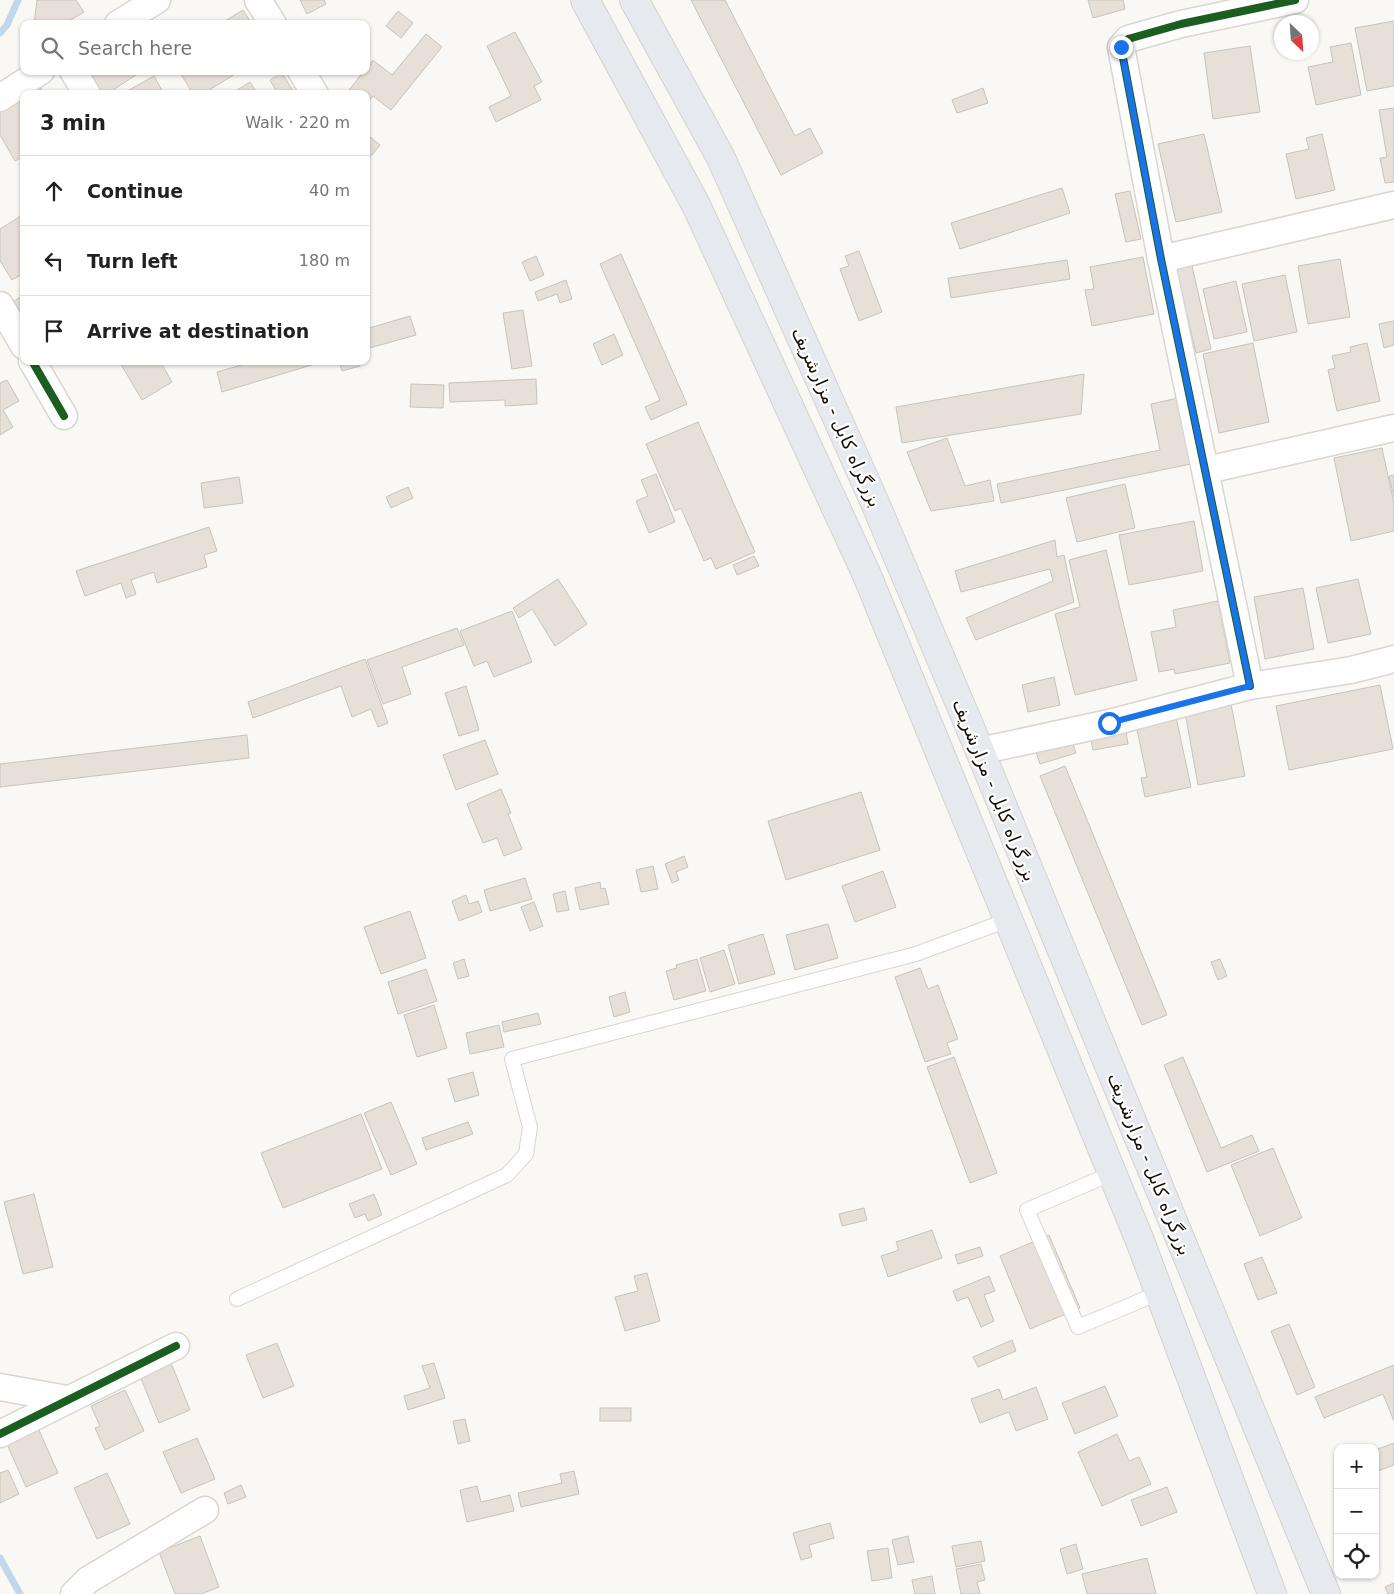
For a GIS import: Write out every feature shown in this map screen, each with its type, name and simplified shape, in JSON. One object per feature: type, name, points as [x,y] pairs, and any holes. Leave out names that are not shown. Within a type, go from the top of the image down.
[{"type":"highway","points":[[585,0],[696,205],[866,573],[1113,1172],[1160,1292],[1272,1594]]},
{"type":"highway","name":"بزرگراه کابل - مزارشریف","points":[[634,0],[721,158],[875,503],[980,751],[1326,1594]]},
{"type":"highway","points":[[783,394],[819,377]]},
{"type":"highway","points":[[1008,920],[1043,906]]},
{"type":"highway","points":[[1113,1172],[1147,1157]]},
{"type":"street","points":[[125,20],[158,0]]},
{"type":"street","points":[[258,0],[270,20]]},
{"type":"street","points":[[1250,686],[1207,470],[1161,259],[1121,47],[1128,39],[1181,24],[1295,0]]},
{"type":"street","points":[[0,98],[36,75]]},
{"type":"street","points":[[75,75],[85,90]]},
{"type":"street","points":[[303,75],[313,90]]},
{"type":"street","points":[[1161,259],[1394,205]]},
{"type":"street","points":[[0,305],[20,339]]},
{"type":"street","points":[[34,365],[64,416]]},
{"type":"street","points":[[1207,470],[1394,428]]},
{"type":"street","points":[[980,751],[1109,723],[1250,686],[1351,670],[1394,659]]},
{"type":"street","points":[[0,1434],[176,1346]]},
{"type":"street","points":[[0,1387],[68,1399]]},
{"type":"street","points":[[74,1594],[88,1580],[205,1510]]},
{"type":"lane","points":[[237,1300],[507,1175],[526,1154],[530,1128],[512,1059],[916,954],[1008,920]]},
{"type":"lane","points":[[1113,1172],[1028,1210],[1078,1327],[1160,1292]]},
{"type":"building","points":[[37,0],[76,0],[84,12],[71,20],[34,20]]},
{"type":"building","points":[[300,0],[324,0],[326,4],[307,14]]},
{"type":"building","points":[[691,0],[725,0],[795,136],[810,128],[823,153],[781,175]]},
{"type":"building","points":[[1088,0],[1123,0],[1125,9],[1093,18]]},
{"type":"building","points":[[243,10],[249,20],[227,20]]},
{"type":"building","points":[[398,11],[413,23],[401,38],[386,26]]},
{"type":"building","points":[[1394,21],[1394,86],[1367,91],[1355,28]]},
{"type":"building","points":[[515,32],[542,82],[534,86],[541,100],[496,122],[489,107],[511,96],[487,46]]},
{"type":"building","points":[[426,34],[442,47],[391,110],[373,96],[370,100],[370,90],[349,90],[361,75],[370,75],[370,65],[373,60],[392,75]]},
{"type":"building","points":[[1351,43],[1361,95],[1316,105],[1308,67],[1333,62],[1330,47]]},
{"type":"building","points":[[1250,46],[1260,112],[1213,119],[1204,53]]},
{"type":"building","points":[[85,75],[136,75],[113,90],[95,90]]},
{"type":"building","points":[[181,75],[234,75],[209,90],[191,90]]},
{"type":"building","points":[[279,75],[283,75],[293,90],[276,90],[270,80]]},
{"type":"building","points":[[154,76],[162,90],[129,90]]},
{"type":"building","points":[[36,79],[42,90],[20,90],[20,158],[15,161],[0,135],[0,101]]},
{"type":"building","points":[[250,82],[255,90],[237,90]]},
{"type":"building","points":[[983,88],[988,103],[957,113],[952,100]]},
{"type":"building","points":[[1394,108],[1394,182],[1385,183],[1380,158],[1387,157],[1379,110]]},
{"type":"building","points":[[1204,134],[1222,212],[1176,222],[1158,144]]},
{"type":"building","points":[[1322,134],[1335,190],[1296,199],[1286,154],[1309,149],[1306,138]]},
{"type":"building","points":[[370,137],[380,145],[370,157]]},
{"type":"building","points":[[1062,188],[1070,213],[960,249],[951,223]]},
{"type":"building","points":[[1130,191],[1141,239],[1126,242],[1115,194]]},
{"type":"building","points":[[20,216],[20,275],[12,280],[0,261],[0,229]]},
{"type":"building","points":[[859,251],[882,312],[859,321],[840,269],[849,266],[845,256]]},
{"type":"building","points":[[621,254],[687,404],[651,420],[645,407],[660,400],[600,264]]},
{"type":"building","points":[[536,256],[544,275],[530,281],[522,262]]},
{"type":"building","points":[[1143,257],[1154,314],[1092,326],[1085,290],[1094,289],[1090,267]]},
{"type":"building","points":[[1340,259],[1350,317],[1308,324],[1298,266]]},
{"type":"building","points":[[1067,260],[1070,279],[951,298],[948,278]]},
{"type":"building","points":[[1192,266],[1211,349],[1196,353],[1176,269]]},
{"type":"building","points":[[1285,275],[1297,332],[1254,341],[1242,284]]},
{"type":"building","points":[[566,280],[572,299],[560,303],[557,294],[538,301],[535,292]]},
{"type":"building","points":[[1236,281],[1247,332],[1214,339],[1203,289]]},
{"type":"building","points":[[20,297],[20,311],[14,301]]},
{"type":"building","points":[[523,310],[532,366],[512,369],[503,313]]},
{"type":"building","points":[[410,316],[416,335],[370,348],[370,328]]},
{"type":"building","points":[[1394,321],[1394,345],[1384,348],[1379,324]]},
{"type":"building","points":[[614,334],[623,355],[602,365],[593,344]]},
{"type":"building","points":[[1253,343],[1269,422],[1219,433],[1203,354]]},
{"type":"building","points":[[1367,343],[1380,401],[1337,411],[1328,370],[1335,368],[1332,356],[1351,352],[1350,347]]},
{"type":"building","points":[[121,365],[162,365],[172,382],[142,400]]},
{"type":"building","points":[[241,365],[312,365],[222,392],[217,372]]},
{"type":"building","points":[[340,365],[360,366],[342,371]]},
{"type":"building","points":[[1084,374],[1081,414],[902,443],[896,407]]},
{"type":"building","points":[[536,379],[537,404],[505,406],[505,400],[450,402],[449,383]]},
{"type":"building","points":[[7,380],[19,401],[3,410],[13,427],[0,435],[0,383]]},
{"type":"building","points":[[411,384],[444,385],[443,408],[410,407]]},
{"type":"building","points":[[1178,398],[1191,464],[1001,503],[997,484],[1160,450],[1151,404]]},
{"type":"building","points":[[698,422],[755,552],[716,569],[711,558],[704,561],[681,508],[675,511],[646,444]]},
{"type":"building","points":[[947,438],[965,486],[990,480],[994,501],[931,511],[907,452]]},
{"type":"building","points":[[1382,448],[1394,504],[1394,531],[1351,541],[1334,458]]},
{"type":"building","points":[[656,474],[675,522],[649,533],[636,501],[648,496],[641,480]]},
{"type":"building","points":[[1394,475],[1394,497],[1389,476]]},
{"type":"building","points":[[239,477],[243,503],[204,508],[201,483]]},
{"type":"building","points":[[1125,484],[1135,528],[1077,542],[1066,498]]},
{"type":"building","points":[[408,487],[413,498],[391,508],[386,497]]},
{"type":"building","points":[[1194,521],[1203,571],[1129,585],[1119,535]]},
{"type":"building","points":[[209,527],[217,551],[204,555],[207,567],[157,583],[154,572],[131,580],[136,594],[126,598],[121,583],[85,596],[76,571]]},
{"type":"building","points":[[1055,540],[1057,557],[1064,555],[1074,602],[976,640],[966,618],[1053,581],[1050,569],[961,592],[955,571]]},
{"type":"building","points":[[1106,550],[1137,680],[1075,695],[1055,614],[1080,607],[1069,560]]},
{"type":"building","points":[[754,556],[759,566],[737,575],[733,565]]},
{"type":"building","points":[[558,579],[587,624],[555,646],[532,609],[519,618],[513,608]]},
{"type":"building","points":[[1358,579],[1371,634],[1328,643],[1316,588]]},
{"type":"building","points":[[1303,588],[1314,649],[1265,659],[1254,597]]},
{"type":"building","points":[[1218,601],[1230,663],[1175,674],[1174,669],[1159,672],[1151,632],[1176,627],[1173,610]]},
{"type":"building","points":[[512,611],[532,662],[494,677],[487,661],[474,666],[460,631]]},
{"type":"building","points":[[457,628],[464,645],[402,667],[411,694],[383,704],[367,660]]},
{"type":"building","points":[[365,659],[388,723],[378,727],[371,709],[352,717],[341,686],[253,718],[248,702]]},
{"type":"building","points":[[1054,677],[1060,705],[1028,712],[1022,685]]},
{"type":"building","points":[[1380,685],[1393,749],[1289,770],[1276,706]]},
{"type":"building","points":[[466,686],[479,730],[459,736],[445,693]]},
{"type":"building","points":[[1231,704],[1245,776],[1198,785],[1185,712]]},
{"type":"building","points":[[1176,717],[1191,787],[1145,797],[1141,778],[1147,777],[1136,725]]},
{"type":"building","points":[[1125,725],[1128,744],[1093,750],[1089,731]]},
{"type":"building","points":[[247,735],[249,758],[0,787],[0,764]]},
{"type":"building","points":[[1070,735],[1076,753],[1040,764],[1034,746]]},
{"type":"building","points":[[485,740],[498,774],[456,790],[443,755]]},
{"type":"building","points":[[1065,766],[1167,1015],[1142,1025],[1040,776]]},
{"type":"building","points":[[501,789],[511,813],[508,814],[522,849],[504,856],[497,838],[483,843],[467,804]]},
{"type":"building","points":[[861,792],[880,850],[786,880],[768,821]]},
{"type":"building","points":[[684,856],[688,867],[676,872],[679,880],[672,883],[665,864]]},
{"type":"building","points":[[653,866],[658,889],[641,892],[636,870]]},
{"type":"building","points":[[883,871],[896,907],[855,922],[842,886]]},
{"type":"building","points":[[525,878],[532,899],[490,911],[484,890]]},
{"type":"building","points":[[600,882],[601,889],[605,888],[609,904],[580,910],[575,888]]},
{"type":"building","points":[[565,891],[569,910],[557,912],[553,894]]},
{"type":"building","points":[[466,895],[469,904],[478,901],[482,912],[459,921],[452,901]]},
{"type":"building","points":[[534,902],[543,926],[530,931],[521,907]]},
{"type":"building","points":[[410,911],[426,958],[381,974],[364,927]]},
{"type":"building","points":[[828,924],[838,958],[795,970],[786,935]]},
{"type":"building","points":[[763,934],[775,974],[739,984],[728,945]]},
{"type":"building","points":[[724,950],[735,984],[710,992],[700,958]]},
{"type":"building","points":[[464,959],[469,976],[458,979],[453,963]]},
{"type":"building","points":[[697,959],[706,991],[674,1000],[666,971],[677,968],[676,965]]},
{"type":"building","points":[[1220,959],[1227,976],[1218,980],[1211,962]]},
{"type":"building","points":[[920,968],[928,989],[938,985],[958,1039],[947,1043],[951,1054],[925,1062],[895,977]]},
{"type":"building","points":[[426,969],[437,1001],[398,1014],[388,982]]},
{"type":"building","points":[[625,992],[630,1012],[614,1017],[609,997]]},
{"type":"building","points":[[434,1005],[447,1048],[417,1057],[404,1015]]},
{"type":"building","points":[[538,1013],[541,1024],[504,1032],[502,1022]]},
{"type":"building","points":[[499,1025],[504,1047],[470,1054],[466,1033]]},
{"type":"building","points":[[954,1057],[997,1173],[970,1183],[927,1067]]},
{"type":"building","points":[[1183,1057],[1221,1148],[1252,1135],[1259,1151],[1207,1172],[1164,1065]]},
{"type":"building","points":[[473,1072],[479,1095],[455,1102],[448,1079]]},
{"type":"building","points":[[391,1102],[417,1164],[391,1175],[364,1113]]},
{"type":"building","points":[[361,1114],[382,1169],[283,1208],[261,1153]]},
{"type":"building","points":[[468,1122],[473,1134],[426,1150],[422,1138]]},
{"type":"building","points":[[1273,1148],[1302,1218],[1260,1236],[1231,1165]]},
{"type":"building","points":[[34,1194],[53,1267],[23,1274],[4,1202]]},
{"type":"building","points":[[374,1194],[382,1215],[368,1221],[365,1214],[355,1218],[349,1204]]},
{"type":"building","points":[[864,1208],[867,1220],[842,1226],[839,1214]]},
{"type":"building","points":[[932,1230],[942,1258],[888,1277],[881,1256],[899,1250],[896,1242]]},
{"type":"building","points":[[1049,1235],[1080,1308],[1030,1329],[1000,1256]]},
{"type":"building","points":[[980,1247],[983,1256],[958,1264],[955,1255]]},
{"type":"building","points":[[1262,1257],[1277,1293],[1258,1300],[1244,1264]]},
{"type":"building","points":[[647,1273],[660,1321],[625,1331],[615,1297],[638,1291],[634,1276]]},
{"type":"building","points":[[989,1276],[995,1291],[984,1295],[994,1321],[981,1327],[968,1297],[957,1301],[953,1291]]},
{"type":"building","points":[[1289,1324],[1315,1387],[1297,1395],[1271,1331]]},
{"type":"building","points":[[1012,1340],[1016,1351],[978,1367],[973,1357]]},
{"type":"building","points":[[277,1343],[294,1386],[263,1398],[246,1355]]},
{"type":"building","points":[[171,1363],[190,1410],[159,1423],[140,1376]]},
{"type":"building","points":[[434,1363],[445,1398],[408,1410],[404,1396],[430,1388],[422,1366]]},
{"type":"building","points":[[1394,1365],[1394,1421],[1383,1394],[1324,1418],[1315,1397]]},
{"type":"building","points":[[1105,1386],[1118,1416],[1075,1434],[1062,1403]]},
{"type":"building","points":[[1036,1387],[1048,1419],[1016,1431],[1009,1412],[980,1423],[971,1399],[999,1389],[1003,1400]]},
{"type":"building","points":[[125,1390],[144,1431],[105,1450],[95,1428],[100,1426],[91,1406]]},
{"type":"building","points":[[600,1408],[631,1408],[631,1421],[600,1421]]},
{"type":"building","points":[[465,1419],[470,1441],[458,1444],[453,1421]]},
{"type":"building","points":[[38,1428],[58,1473],[26,1487],[6,1442]]},
{"type":"building","points":[[1117,1434],[1129,1461],[1139,1457],[1151,1484],[1102,1506],[1078,1452]]},
{"type":"building","points":[[197,1438],[215,1479],[181,1493],[163,1452]]},
{"type":"building","points":[[1394,1443],[1394,1465],[1379,1471],[1379,1449]]},
{"type":"building","points":[[8,1470],[19,1494],[0,1503],[0,1473]]},
{"type":"building","points":[[574,1471],[579,1494],[521,1507],[518,1493],[562,1483],[560,1474]]},
{"type":"building","points":[[107,1473],[130,1524],[97,1539],[74,1488]]},
{"type":"building","points":[[241,1485],[246,1497],[228,1504],[224,1493]]},
{"type":"building","points":[[477,1486],[481,1502],[510,1495],[514,1511],[467,1522],[460,1490]]},
{"type":"building","points":[[1167,1487],[1177,1512],[1141,1526],[1131,1500]]},
{"type":"building","points":[[830,1523],[834,1538],[809,1545],[812,1557],[801,1560],[793,1533]]},
{"type":"building","points":[[200,1536],[219,1587],[201,1594],[175,1594],[159,1552]]},
{"type":"building","points":[[908,1536],[914,1562],[898,1565],[892,1540]]},
{"type":"building","points":[[981,1541],[985,1561],[956,1567],[952,1546]]},
{"type":"building","points":[[1076,1544],[1083,1569],[1067,1574],[1060,1549]]},
{"type":"building","points":[[888,1548],[892,1578],[872,1581],[867,1551]]},
{"type":"building","points":[[1147,1558],[1156,1594],[1087,1594],[1082,1574]]},
{"type":"building","points":[[981,1564],[985,1580],[977,1582],[980,1594],[961,1594],[956,1569]]},
{"type":"building","points":[[932,1576],[935,1594],[915,1594],[912,1580]]},
{"type":"building","points":[[1394,1583],[1394,1594],[1388,1594],[1385,1587]]},
{"type":"waterway","points":[[0,33],[7,25],[18,0]]},
{"type":"waterway","points":[[0,1558],[20,1594]]},
{"type":"cycle path","points":[[1250,686],[1161,259],[1121,47],[1128,39],[1181,24],[1295,0]]},
{"type":"cycle path","points":[[34,365],[64,416]]},
{"type":"cycle path","points":[[0,1434],[176,1346]]},
{"type":"route","points":[[1109,723],[1250,686],[1207,470],[1161,259],[1121,47]]}]
